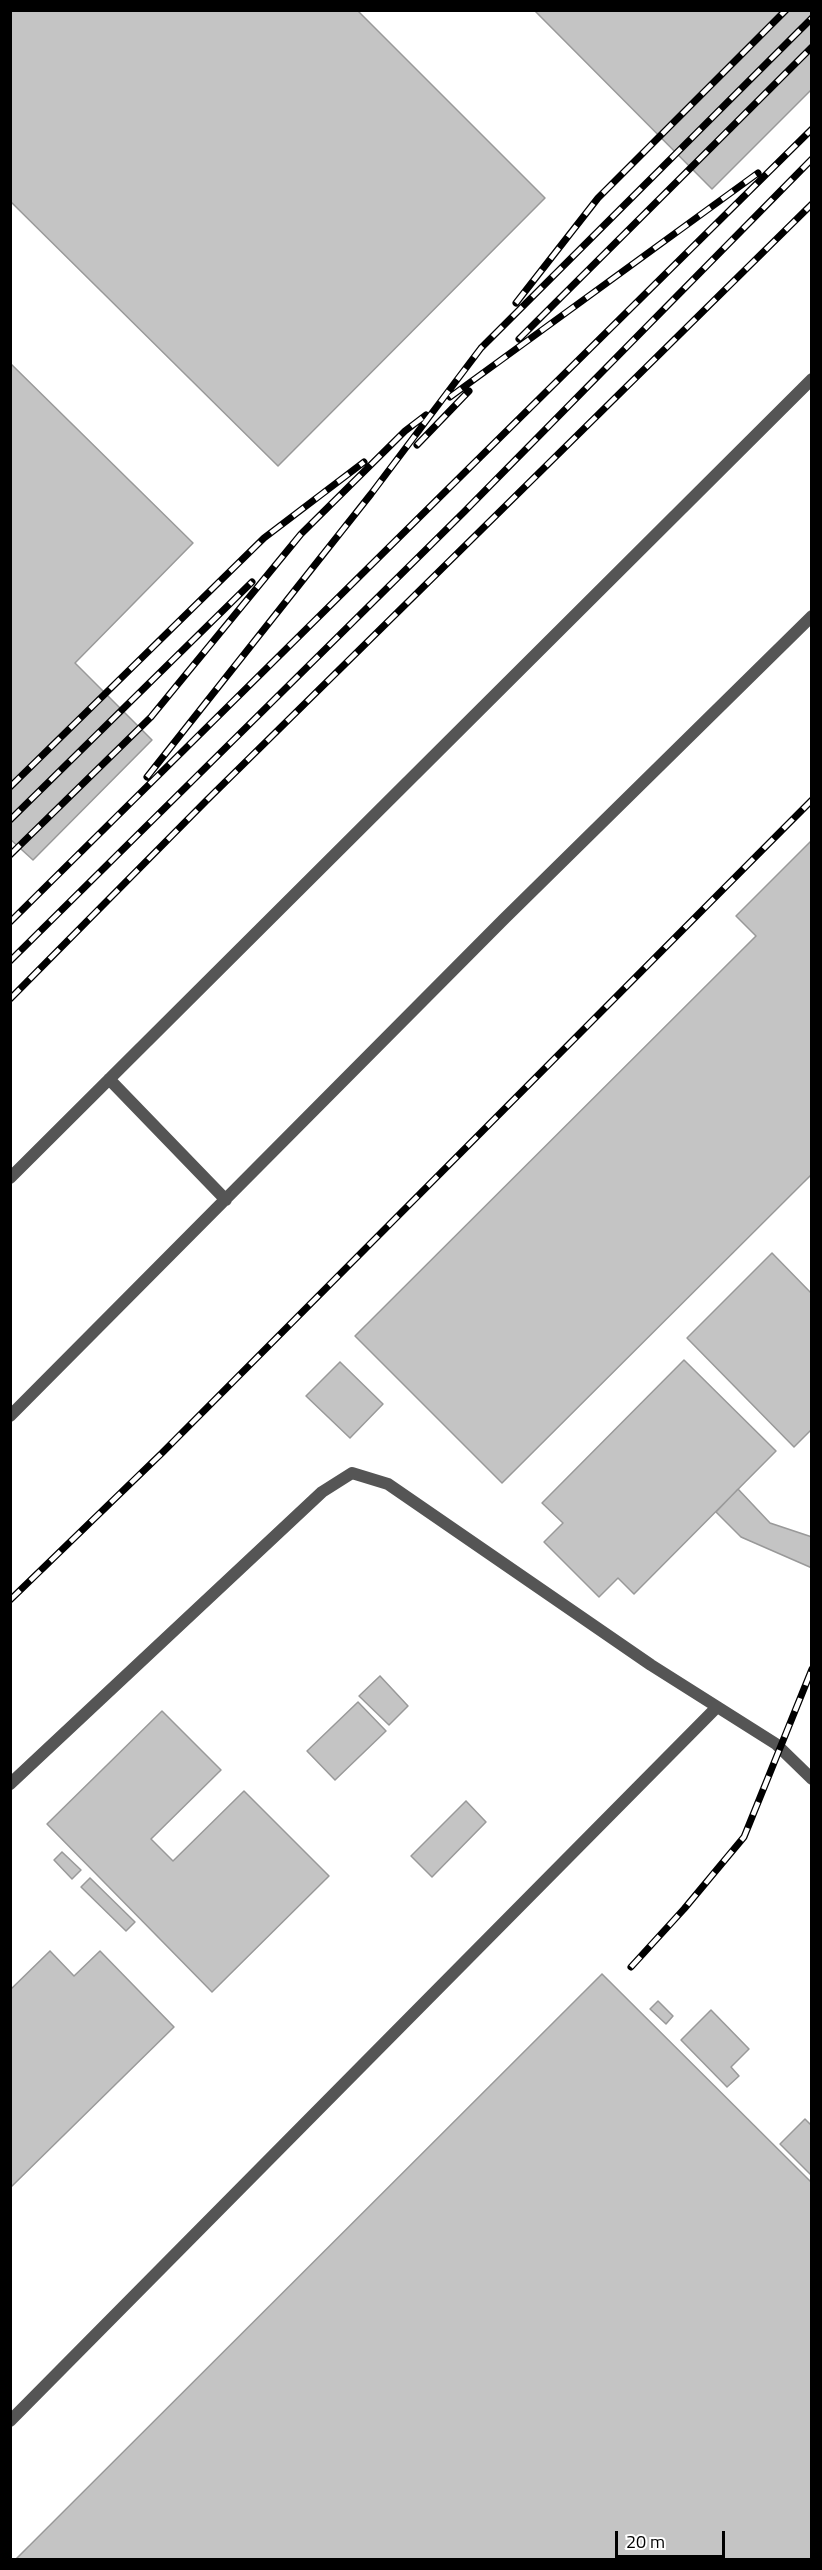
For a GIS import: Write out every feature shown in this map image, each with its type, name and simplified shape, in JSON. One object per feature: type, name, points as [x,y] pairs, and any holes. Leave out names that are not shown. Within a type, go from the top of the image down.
[{"type":"lane","points":[[10,1178],[811,382]]},
{"type":"lane","points":[[10,1416],[496,927],[812,616]]},
{"type":"lane","points":[[109,1079],[226,1200]]},
{"type":"lane","points":[[10,1784],[322,1492],[352,1473],[388,1484],[651,1665],[776,1744],[812,1779]]},
{"type":"lane","points":[[10,2421],[717,1707]]},
{"type":"building","points":[[10,10],[357,10],[545,198],[278,466],[10,201]]},
{"type":"building","points":[[534,10],[812,10],[812,89],[712,189]]},
{"type":"building","points":[[10,363],[193,543],[75,663],[152,740],[33,860],[10,839]]},
{"type":"building","points":[[812,840],[812,1174],[502,1483],[355,1336],[756,936],[736,916]]},
{"type":"building","points":[[772,1253],[812,1294],[812,1429],[794,1447],[687,1338]]},
{"type":"building","points":[[684,1360],[776,1451],[634,1594],[618,1578],[599,1597],[544,1542],[563,1523],[542,1503]]},
{"type":"building","points":[[340,1362],[383,1404],[350,1438],[306,1396]]},
{"type":"building","points":[[738,1489],[770,1523],[812,1537],[812,1568],[741,1537],[716,1512]]},
{"type":"building","points":[[380,1676],[408,1706],[389,1725],[359,1696]]},
{"type":"building","points":[[358,1702],[386,1731],[335,1780],[307,1751]]},
{"type":"building","points":[[162,1711],[221,1770],[151,1839],[173,1861],[244,1791],[329,1876],[212,1992],[47,1824]]},
{"type":"building","points":[[466,1801],[486,1822],[432,1877],[411,1856]]},
{"type":"building","points":[[62,1852],[81,1870],[72,1879],[54,1860]]},
{"type":"building","points":[[90,1878],[135,1922],[126,1931],[81,1887]]},
{"type":"building","points":[[50,1951],[74,1976],[100,1951],[174,2027],[10,2188],[10,1990]]},
{"type":"building","points":[[602,1974],[812,2183],[812,2560],[15,2560]]},
{"type":"building","points":[[658,2001],[673,2016],[666,2024],[650,2009]]},
{"type":"building","points":[[711,2010],[749,2049],[731,2067],[739,2076],[727,2087],[681,2040]]},
{"type":"building","points":[[805,2119],[812,2126],[812,2176],[780,2144]]},
{"type":"railway","points":[[516,303],[598,198],[786,10]]},
{"type":"railway","points":[[147,777],[371,494],[481,348],[812,18]]},
{"type":"railway","points":[[519,339],[812,47]]},
{"type":"railway","points":[[10,922],[812,129]]},
{"type":"railway","points":[[10,961],[464,512],[812,159]]},
{"type":"railway","points":[[450,397],[758,173]]},
{"type":"railway","points":[[10,999],[207,800],[812,204]]},
{"type":"railway","points":[[417,445],[469,391]]},
{"type":"railway","points":[[10,855],[151,717],[301,534],[405,431],[426,415]]},
{"type":"railway","points":[[10,787],[264,538],[364,462]]},
{"type":"railway","points":[[10,820],[252,582]]},
{"type":"railway","points":[[10,1600],[162,1453],[812,800]]},
{"type":"railway","points":[[631,1967],[684,1909],[744,1837],[812,1669]]}]
